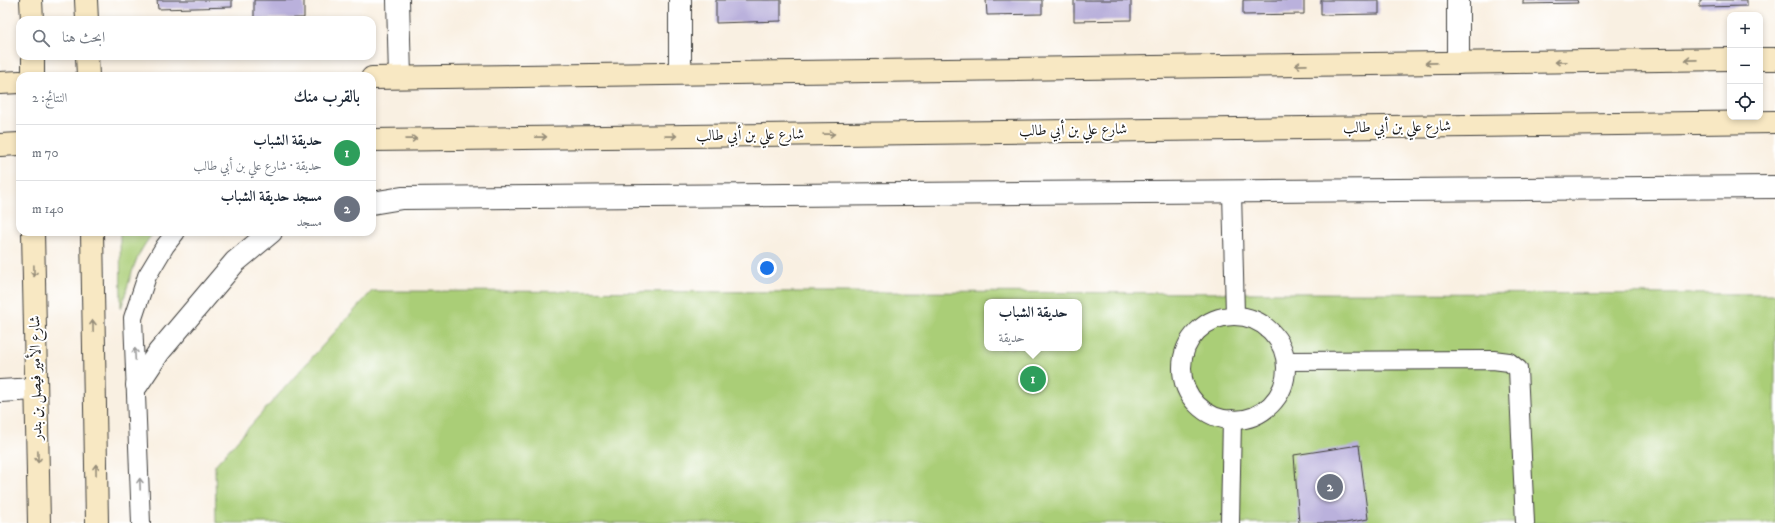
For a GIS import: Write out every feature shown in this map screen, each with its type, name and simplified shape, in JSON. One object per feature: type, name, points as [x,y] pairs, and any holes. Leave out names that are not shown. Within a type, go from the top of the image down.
[{"type":"street","points":[[32,0],[32,16]]},
{"type":"street","points":[[86,0],[87,16]]},
{"type":"street","points":[[398,0],[400,77]]},
{"type":"street","points":[[680,0],[680,73]]},
{"type":"street","points":[[1458,0],[1458,63]]},
{"type":"street","points":[[376,78],[1727,59]]},
{"type":"street","points":[[1763,59],[1775,59]]},
{"type":"street","points":[[0,83],[16,77]]},
{"type":"street","name":"شارع علي بن أبي طالب","points":[[376,140],[1775,122]]},
{"type":"street","points":[[0,145],[16,144]]},
{"type":"street","points":[[376,202],[402,198],[1775,187]]},
{"type":"street","name":"شارع الأمير فيصل بن بندر","points":[[33,236],[39,523]]},
{"type":"street","points":[[92,236],[97,523]]},
{"type":"street","points":[[137,386],[159,352],[235,262],[266,236]]},
{"type":"street","points":[[0,391],[36,389]]},
{"type":"lane","points":[[1232,192],[1235,315]]},
{"type":"lane","points":[[141,523],[137,386],[133,318],[147,276],[173,236]]},
{"type":"lane","points":[[1235,315],[1260,322],[1278,339],[1287,361],[1282,388],[1267,408],[1244,420],[1219,419],[1197,406],[1184,385],[1182,360],[1192,337],[1211,321],[1235,315]]},
{"type":"lane","points":[[1287,361],[1493,360],[1509,362],[1514,365],[1518,369],[1525,523]]},
{"type":"lane","points":[[1230,523],[1232,419]]},
{"type":"green space","points":[[120,236],[152,236],[142,248],[130,278],[121,309]]},
{"type":"green space","points":[[372,291],[1775,294],[1775,523],[216,523],[215,465]]},
{"type":"building","points":[[157,0],[232,0],[232,7],[158,9]]},
{"type":"building","points":[[254,0],[304,0],[304,16],[254,16]]},
{"type":"building","points":[[716,0],[781,0],[781,21],[716,23]]},
{"type":"building","points":[[986,0],[1042,0],[1042,14],[987,15]]},
{"type":"building","points":[[1074,0],[1131,0],[1131,20],[1074,21]]},
{"type":"building","points":[[1243,0],[1304,0],[1304,14],[1243,15]]},
{"type":"building","points":[[1321,0],[1379,0],[1379,14],[1321,15]]},
{"type":"building","points":[[1523,0],[1577,0],[1578,3],[1523,4]]},
{"type":"building","points":[[1700,0],[1747,0],[1747,6],[1700,7]]},
{"type":"building","points":[[1359,445],[1368,519],[1345,523],[1299,523],[1294,455]]},
{"type":"place","name":"حديقة الشباب","points":[[1033,379]]},
{"type":"place","name":"مسجد حديقة الشباب","points":[[1330,487]]}]
